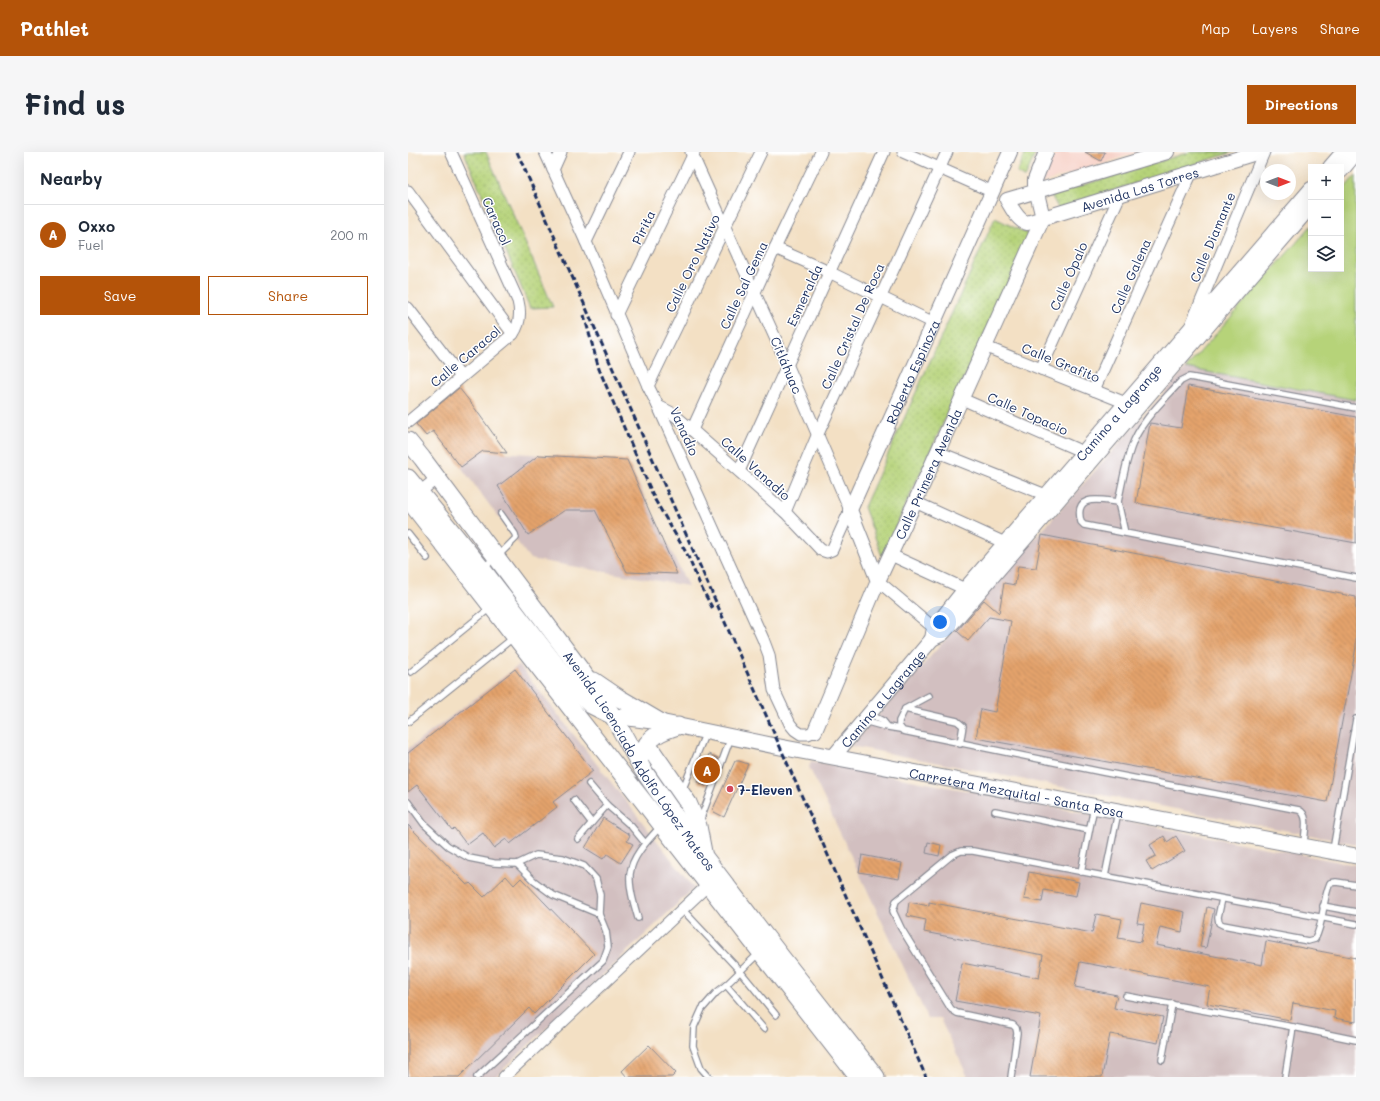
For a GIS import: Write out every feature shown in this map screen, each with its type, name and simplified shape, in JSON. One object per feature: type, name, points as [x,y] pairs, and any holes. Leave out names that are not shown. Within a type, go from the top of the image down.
[{"type":"main road","name":"Avenida Licenciado Adolfo López Mateos","points":[[408,441],[584,673],[613,716],[668,820],[708,885],[858,1077]]},
{"type":"main road","points":[[408,478],[411,498],[482,569],[580,696],[591,705],[613,716],[607,720],[601,730],[599,744]]},
{"type":"main road","name":"Avenida Licenciado Adolfo López Mateos","points":[[411,498],[492,606],[599,744],[668,820],[704,856],[876,1077]]},
{"type":"main road","points":[[584,673],[619,698],[660,722]]},
{"type":"main road","name":"Carretera Mezquital - Santa Rosa","points":[[613,716],[660,722],[833,757],[1356,856]]},
{"type":"main road","points":[[642,770],[644,752],[647,744],[660,732],[678,726]]},
{"type":"main road","points":[[647,744],[682,792],[694,815],[698,826],[704,856]]},
{"type":"street","name":"Caracol","points":[[451,152],[518,301]]},
{"type":"street","name":"Vanadio","points":[[545,152],[586,242],[616,315],[763,639],[769,655],[774,690],[790,724],[795,730],[801,734],[808,734],[815,731]]},
{"type":"street","points":[[553,170],[561,152]]},
{"type":"street","points":[[586,242],[629,152]]},
{"type":"street","name":"Calle Oro Nativo","points":[[648,386],[761,152]]},
{"type":"street","name":"Calle Sal Gema","points":[[692,430],[775,248],[821,152]]},
{"type":"street","name":"Esmeralda","points":[[739,471],[884,152]]},
{"type":"street","points":[[902,152],[992,192]]},
{"type":"street","name":"Calle Cristal De Roca","points":[[785,512],[817,436],[947,152]]},
{"type":"street","name":"Roberto Espinoza","points":[[832,550],[1010,152]]},
{"type":"street","points":[[1043,218],[1035,180],[1046,152]]},
{"type":"street","name":"Avenida Las Torres","points":[[1007,200],[1167,152]]},
{"type":"street","name":"Avenida Las Torres","points":[[992,192],[1007,200],[1020,219],[1024,222],[1043,218],[1191,174],[1259,152]]},
{"type":"street","name":"Calle Diamante","points":[[1187,333],[1264,152]]},
{"type":"street","points":[[1333,164],[1343,152]]},
{"type":"street","name":"Citláhuac","points":[[693,153],[787,364],[850,510],[878,581]]},
{"type":"street","name":"Pirita","points":[[616,315],[693,153]]},
{"type":"street","points":[[1344,167],[1356,153]]},
{"type":"street","name":"Calle Galena","points":[[1094,390],[1191,174]]},
{"type":"street","points":[[408,191],[513,334]]},
{"type":"street","name":"Camino a Lagrange","points":[[936,634],[965,589],[1005,543],[1050,500],[1083,452],[1308,192]]},
{"type":"street","name":"Calle Ópalo","points":[[1041,369],[1120,195]]},
{"type":"street","name":"Camino a Lagrange","points":[[833,757],[1050,500],[1308,209]]},
{"type":"street","name":"Calle Primera Avenida","points":[[815,731],[878,581],[986,347],[1043,218]]},
{"type":"street","points":[[775,248],[829,272],[934,323]]},
{"type":"street","name":"Calle Caracol","points":[[408,422],[513,334],[520,316],[518,301]]},
{"type":"street","points":[[408,308],[461,377]]},
{"type":"street","name":"Calle Grafito","points":[[986,347],[1126,403]]},
{"type":"street","name":"Calle Topacio","points":[[962,399],[1083,452]]},
{"type":"street","name":"Calle Vanadio","points":[[658,406],[672,413],[739,471],[785,512],[821,550],[827,552],[832,550]]},
{"type":"street","points":[[938,452],[1050,500]]},
{"type":"street","points":[[411,498],[437,478]]},
{"type":"street","points":[[915,502],[1005,543]]},
{"type":"street","points":[[891,555],[965,589]]},
{"type":"street","points":[[878,581],[936,634]]},
{"type":"street","points":[[504,1077],[708,885]]},
{"type":"lane","points":[[1124,533],[1118,502],[1131,447],[1145,421],[1185,378],[1195,378],[1356,408]]},
{"type":"lane","points":[[1118,502],[1088,499],[1080,508],[1079,518],[1084,525],[1356,578]]},
{"type":"lane","points":[[482,569],[497,557],[516,538],[515,534],[501,514]]},
{"type":"lane","points":[[408,534],[427,558]]},
{"type":"lane","points":[[410,672],[492,606]]},
{"type":"lane","points":[[408,722],[515,636]]},
{"type":"lane","points":[[900,729],[899,721],[905,709],[929,696]]},
{"type":"lane","points":[[905,709],[960,722],[963,729],[960,744]]},
{"type":"lane","points":[[867,717],[882,726],[960,744],[1299,810],[1302,811],[1305,818],[1304,846]]},
{"type":"lane","points":[[1333,852],[1356,719]]},
{"type":"lane","points":[[682,792],[706,732]]},
{"type":"lane","points":[[698,826],[732,737]]},
{"type":"lane","points":[[589,784],[607,805],[624,819],[644,843]]},
{"type":"lane","points":[[574,800],[591,822]]},
{"type":"lane","points":[[408,802],[424,824],[448,846],[468,858],[494,863],[517,864],[536,854],[563,858],[584,866],[596,879],[600,895],[599,914],[606,931],[608,947],[603,961],[477,1077]]},
{"type":"lane","points":[[578,839],[607,805]]},
{"type":"lane","points":[[1081,872],[1094,807]]},
{"type":"lane","points":[[995,811],[1089,830]]},
{"type":"lane","points":[[1105,876],[1118,811]]},
{"type":"lane","points":[[638,918],[631,888],[630,874],[633,862],[644,843],[668,820]]},
{"type":"lane","points":[[1011,1077],[1017,1033],[1016,1028],[1012,1025],[957,1013],[951,1009],[895,918],[893,911],[896,901],[952,856],[961,851],[972,851],[1356,924]]},
{"type":"lane","points":[[517,864],[534,881],[553,895],[599,914]]},
{"type":"lane","points":[[1222,899],[1218,917],[1219,922],[1224,925],[1308,941],[1315,939],[1318,934],[1323,906],[1330,883],[1336,882],[1356,885]]},
{"type":"lane","points":[[1323,906],[1356,912]]},
{"type":"lane","points":[[682,909],[740,971],[776,1015]]},
{"type":"lane","points":[[709,1077],[700,1068],[693,1046],[694,1027],[702,1009],[716,993],[760,951]]},
{"type":"lane","points":[[726,985],[764,1029]]},
{"type":"lane","points":[[1126,996],[1356,1040]]},
{"type":"lane","points":[[1162,1060],[1172,1004]]},
{"type":"lane","points":[[1285,1077],[1293,1027]]},
{"type":"shaded area","points":[[1056,152],[1139,152],[1042,183]]},
{"type":"shaded area","points":[[1186,368],[1356,400],[1356,844],[851,746]]},
{"type":"shaded area","points":[[483,451],[627,460],[688,586],[530,559],[461,467]]},
{"type":"shaded area","points":[[519,665],[694,888],[495,1077],[408,1077],[408,749]]},
{"type":"shaded area","points":[[811,761],[1356,865],[1356,1077],[968,1077],[940,1019],[928,1019],[809,767]]},
{"type":"green space","points":[[464,152],[486,152],[553,307],[530,308]]},
{"type":"green space","points":[[1026,152],[1036,152],[1025,178],[1017,173]]},
{"type":"green space","points":[[1190,152],[1233,152],[1058,208],[1051,195]]},
{"type":"green space","points":[[1356,175],[1356,400],[1186,368],[1308,229],[1308,272],[1344,272],[1344,189]]},
{"type":"green space","points":[[995,218],[1030,235],[882,556],[864,507]]},
{"type":"building","points":[[1085,152],[1105,152],[1101,161]]},
{"type":"building","points":[[1188,386],[1356,417],[1356,543],[1136,503],[1150,423],[1181,428]]},
{"type":"building","points":[[459,388],[507,453],[483,451],[461,467],[433,431],[426,436],[416,424]]},
{"type":"building","points":[[539,455],[627,460],[677,574],[627,572],[595,510],[565,510],[528,535],[498,486]]},
{"type":"building","points":[[1042,535],[1356,597],[1356,647],[1327,802],[976,738],[981,709],[995,712],[1011,621],[989,617],[968,641],[957,631],[984,600],[999,613],[1004,583],[1015,585],[1018,566],[1036,568]]},
{"type":"building","points":[[515,669],[593,771],[553,802],[557,807],[510,844],[506,839],[494,848],[483,833],[467,845],[454,828],[452,830],[417,785],[408,792],[408,753]]},
{"type":"building","points":[[709,754],[718,758],[706,786],[697,782]]},
{"type":"building","points":[[735,761],[748,764],[724,817],[714,812],[713,809]]},
{"type":"building","points":[[603,818],[630,835],[627,841],[633,844],[621,863],[607,854],[603,859],[585,848]]},
{"type":"building","points":[[408,825],[467,885],[470,883],[484,897],[506,876],[514,885],[521,878],[594,954],[534,1014],[529,1008],[459,1077],[408,1077]]},
{"type":"building","points":[[1164,836],[1167,842],[1176,836],[1185,851],[1152,871],[1146,861],[1156,856],[1150,845]]},
{"type":"building","points":[[928,842],[941,845],[939,856],[926,853]]},
{"type":"building","points":[[862,855],[902,863],[899,879],[859,872]]},
{"type":"building","points":[[1029,872],[1079,882],[1076,896],[1044,890],[1042,902],[1024,899]]},
{"type":"building","points":[[909,902],[929,906],[929,902],[1092,933],[1096,914],[1122,919],[1118,938],[1141,942],[1144,924],[1137,923],[1141,903],[1185,912],[1182,932],[1160,927],[1156,945],[1262,965],[1266,941],[1356,958],[1356,1022],[1334,1018],[1335,1011],[1293,1003],[1290,1020],[1207,1004],[1210,987],[1080,962],[1075,987],[1117,995],[1114,1008],[1163,1017],[1158,1043],[1110,1034],[1102,1077],[1030,1077],[1041,1016],[955,1001],[962,963],[1039,978],[1043,955],[924,932],[926,920],[907,916]]},
{"type":"building","points":[[1207,907],[1214,909],[1206,948],[1200,947]]},
{"type":"building","points":[[649,1045],[676,1073],[672,1077],[627,1077],[622,1071]]},
{"type":"railway","points":[[517,152],[926,1077]]},
{"type":"railway","points":[[584,315],[599,369],[655,500],[687,554],[701,587],[713,609]]},
{"type":"place","name":"Oxxo","points":[[707,770]]},
{"type":"place","name":"7-Eleven","points":[[730,789]]}]
